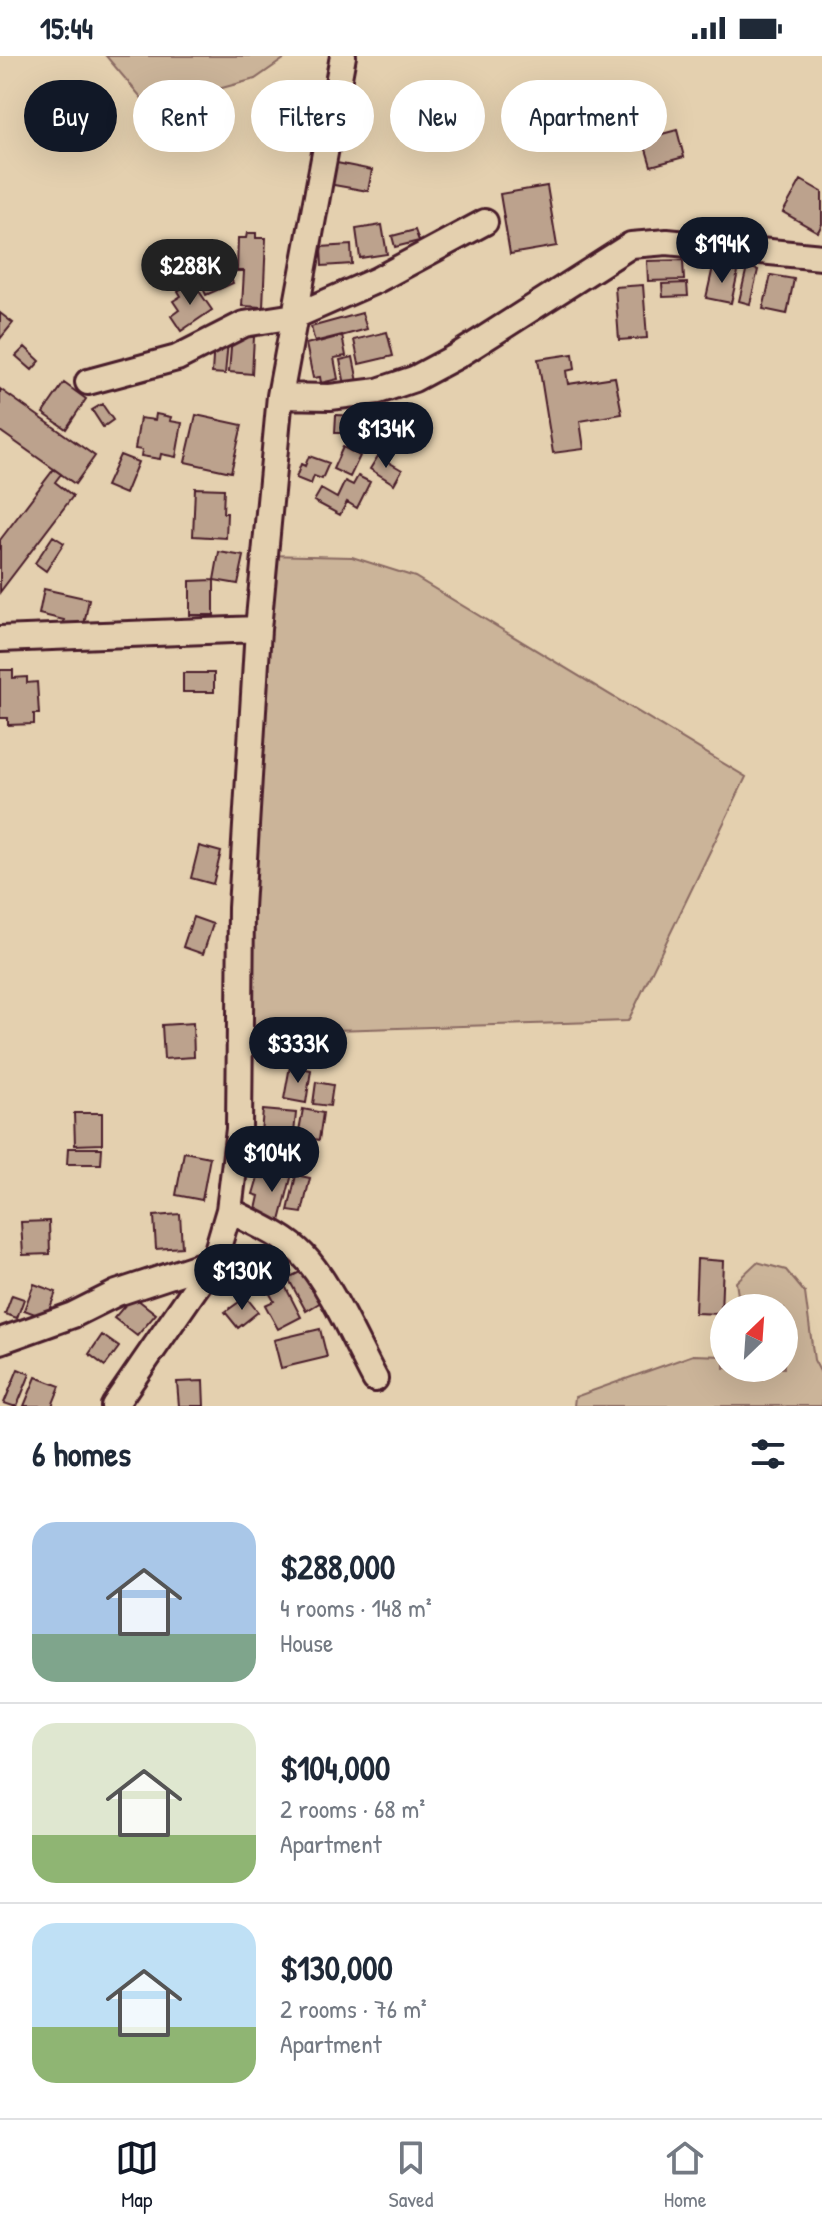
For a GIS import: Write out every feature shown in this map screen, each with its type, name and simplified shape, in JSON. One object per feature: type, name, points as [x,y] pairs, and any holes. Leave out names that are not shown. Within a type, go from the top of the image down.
[{"type":"street","points":[[114,1406],[214,1261],[229,1210],[239,1129],[241,908],[258,629],[280,396],[343,56]]},
{"type":"street","points":[[88,382],[177,358],[244,324],[295,316],[377,280],[485,222]]},
{"type":"street","points":[[280,396],[330,397],[378,391],[414,379],[457,356],[631,245],[667,242],[822,257]]},
{"type":"street","points":[[0,639],[258,629]]},
{"type":"street","points":[[229,1210],[266,1229],[303,1255],[329,1294],[375,1379]]},
{"type":"street","points":[[0,1341],[73,1315],[117,1293],[214,1261]]},
{"type":"shaded area","points":[[106,56],[288,56],[255,79],[235,84],[235,80],[133,80],[133,88]]},
{"type":"shaded area","points":[[265,555],[352,557],[415,577],[746,777],[628,1021],[240,1033]]},
{"type":"shaded area","points":[[757,1262],[786,1270],[805,1293],[814,1360],[822,1375],[822,1406],[574,1406],[575,1397],[693,1355],[710,1356],[710,1382],[798,1382],[798,1294],[738,1294],[736,1282]]},
{"type":"building","points":[[677,130],[684,157],[651,166],[647,152],[667,152],[667,133]]},
{"type":"building","points":[[332,162],[372,170],[368,191],[328,184]]},
{"type":"building","points":[[801,180],[822,192],[822,224],[818,232],[783,212]]},
{"type":"building","points":[[547,186],[557,246],[510,254],[500,194]]},
{"type":"building","points":[[382,225],[387,254],[360,258],[356,229]]},
{"type":"building","points":[[415,230],[419,241],[395,247],[392,236]]},
{"type":"building","points":[[247,233],[256,233],[256,238],[266,238],[263,307],[242,306],[244,271],[237,271],[238,238],[246,238]]},
{"type":"building","points":[[351,245],[352,264],[322,266],[321,247]]},
{"type":"building","points":[[683,260],[684,280],[648,281],[647,261]]},
{"type":"building","points":[[224,263],[233,283],[206,295],[197,275]]},
{"type":"building","points":[[713,267],[738,272],[731,303],[706,298]]},
{"type":"building","points":[[747,267],[758,270],[750,304],[739,301]]},
{"type":"building","points":[[771,275],[794,279],[787,314],[763,309]]},
{"type":"building","points":[[192,281],[212,310],[181,331],[171,316],[179,310],[173,301],[181,296],[178,291]]},
{"type":"building","points":[[687,283],[688,296],[663,297],[662,284]]},
{"type":"building","points":[[643,285],[647,338],[619,340],[615,287]]},
{"type":"building","points":[[0,313],[13,323],[0,339]]},
{"type":"building","points":[[362,313],[367,329],[315,343],[311,327]]},
{"type":"building","points":[[387,332],[393,356],[359,364],[354,340]]},
{"type":"building","points":[[232,335],[254,337],[252,374],[229,372]]},
{"type":"building","points":[[342,335],[346,356],[334,358],[338,379],[321,383],[320,377],[313,378],[306,344]]},
{"type":"building","points":[[214,341],[228,342],[225,374],[212,373]]},
{"type":"building","points":[[25,347],[40,361],[32,370],[16,356]]},
{"type":"building","points":[[573,354],[575,369],[566,371],[568,384],[615,377],[622,414],[580,421],[584,449],[553,453],[538,359]]},
{"type":"building","points":[[353,357],[358,382],[345,385],[340,360]]},
{"type":"building","points":[[64,383],[86,399],[66,429],[43,413]]},
{"type":"building","points":[[0,389],[95,456],[75,484],[0,431]]},
{"type":"building","points":[[102,404],[113,420],[103,427],[92,410]]},
{"type":"building","points":[[156,414],[182,423],[176,457],[161,454],[160,459],[141,456],[142,450],[135,449],[140,418],[155,420]]},
{"type":"building","points":[[196,415],[242,425],[231,472],[185,462]]},
{"type":"building","points":[[336,415],[358,416],[358,433],[335,433]]},
{"type":"building","points":[[343,447],[360,456],[350,477],[333,469]]},
{"type":"building","points":[[120,455],[138,462],[125,494],[106,486]]},
{"type":"building","points":[[309,456],[329,463],[322,479],[314,476],[311,484],[296,478],[301,464],[305,466]]},
{"type":"building","points":[[378,456],[402,470],[394,484],[370,469]]},
{"type":"building","points":[[54,469],[61,474],[55,482],[73,496],[0,592],[0,540]]},
{"type":"building","points":[[358,476],[370,482],[357,508],[347,502],[340,515],[314,501],[321,489],[337,498],[345,481],[353,485]]},
{"type":"building","points":[[195,488],[224,489],[226,538],[193,536]]},
{"type":"building","points":[[53,536],[64,543],[46,571],[35,563]]},
{"type":"building","points":[[219,552],[244,556],[238,584],[214,580]]},
{"type":"building","points":[[214,580],[214,615],[190,615],[190,581]]},
{"type":"building","points":[[44,589],[89,599],[83,630],[63,626],[64,620],[39,614]]},
{"type":"building","points":[[0,670],[13,670],[13,678],[27,677],[27,683],[37,682],[39,714],[34,714],[34,724],[8,725],[8,718],[0,718]]},
{"type":"building","points":[[183,673],[214,673],[214,692],[183,692]]},
{"type":"building","points":[[199,846],[221,852],[213,884],[191,878]]},
{"type":"building","points":[[193,917],[213,924],[203,954],[183,947]]},
{"type":"building","points":[[193,1023],[194,1057],[164,1059],[162,1025]]},
{"type":"building","points":[[290,1066],[311,1070],[306,1103],[284,1099]]},
{"type":"building","points":[[316,1082],[333,1085],[330,1106],[313,1104]]},
{"type":"building","points":[[303,1109],[323,1113],[319,1140],[298,1136]]},
{"type":"building","points":[[263,1110],[296,1113],[292,1154],[268,1151],[269,1133],[261,1133]]},
{"type":"building","points":[[74,1113],[102,1113],[102,1144],[75,1145]]},
{"type":"building","points":[[68,1148],[102,1148],[101,1164],[67,1164]]},
{"type":"building","points":[[184,1152],[210,1157],[202,1200],[176,1195]]},
{"type":"building","points":[[268,1168],[292,1174],[280,1221],[255,1214],[259,1196],[253,1194],[258,1177],[265,1178]]},
{"type":"building","points":[[296,1175],[310,1178],[302,1213],[288,1211]]},
{"type":"building","points":[[180,1214],[182,1247],[156,1249],[154,1216]]},
{"type":"building","points":[[49,1221],[50,1254],[23,1255],[21,1222]]},
{"type":"building","points":[[262,1248],[276,1272],[257,1282],[244,1259]]},
{"type":"building","points":[[697,1259],[723,1261],[722,1294],[710,1294],[710,1314],[695,1313]]},
{"type":"building","points":[[304,1270],[321,1302],[306,1311],[288,1278]]},
{"type":"building","points":[[282,1280],[301,1317],[278,1329],[265,1305],[274,1301],[266,1287]]},
{"type":"building","points":[[34,1284],[56,1292],[46,1318],[24,1310]]},
{"type":"building","points":[[12,1295],[24,1299],[17,1318],[5,1314]]},
{"type":"building","points":[[133,1296],[156,1314],[137,1336],[114,1318]]},
{"type":"building","points":[[246,1297],[258,1312],[238,1328],[225,1312]]},
{"type":"building","points":[[320,1329],[327,1357],[281,1368],[274,1340]]},
{"type":"building","points":[[102,1335],[119,1347],[105,1366],[89,1354]]},
{"type":"building","points":[[18,1369],[30,1374],[17,1406],[13,1406],[4,1403]]},
{"type":"building","points":[[36,1377],[60,1386],[52,1406],[24,1406]]},
{"type":"building","points":[[203,1381],[204,1406],[179,1406],[177,1382]]}]
